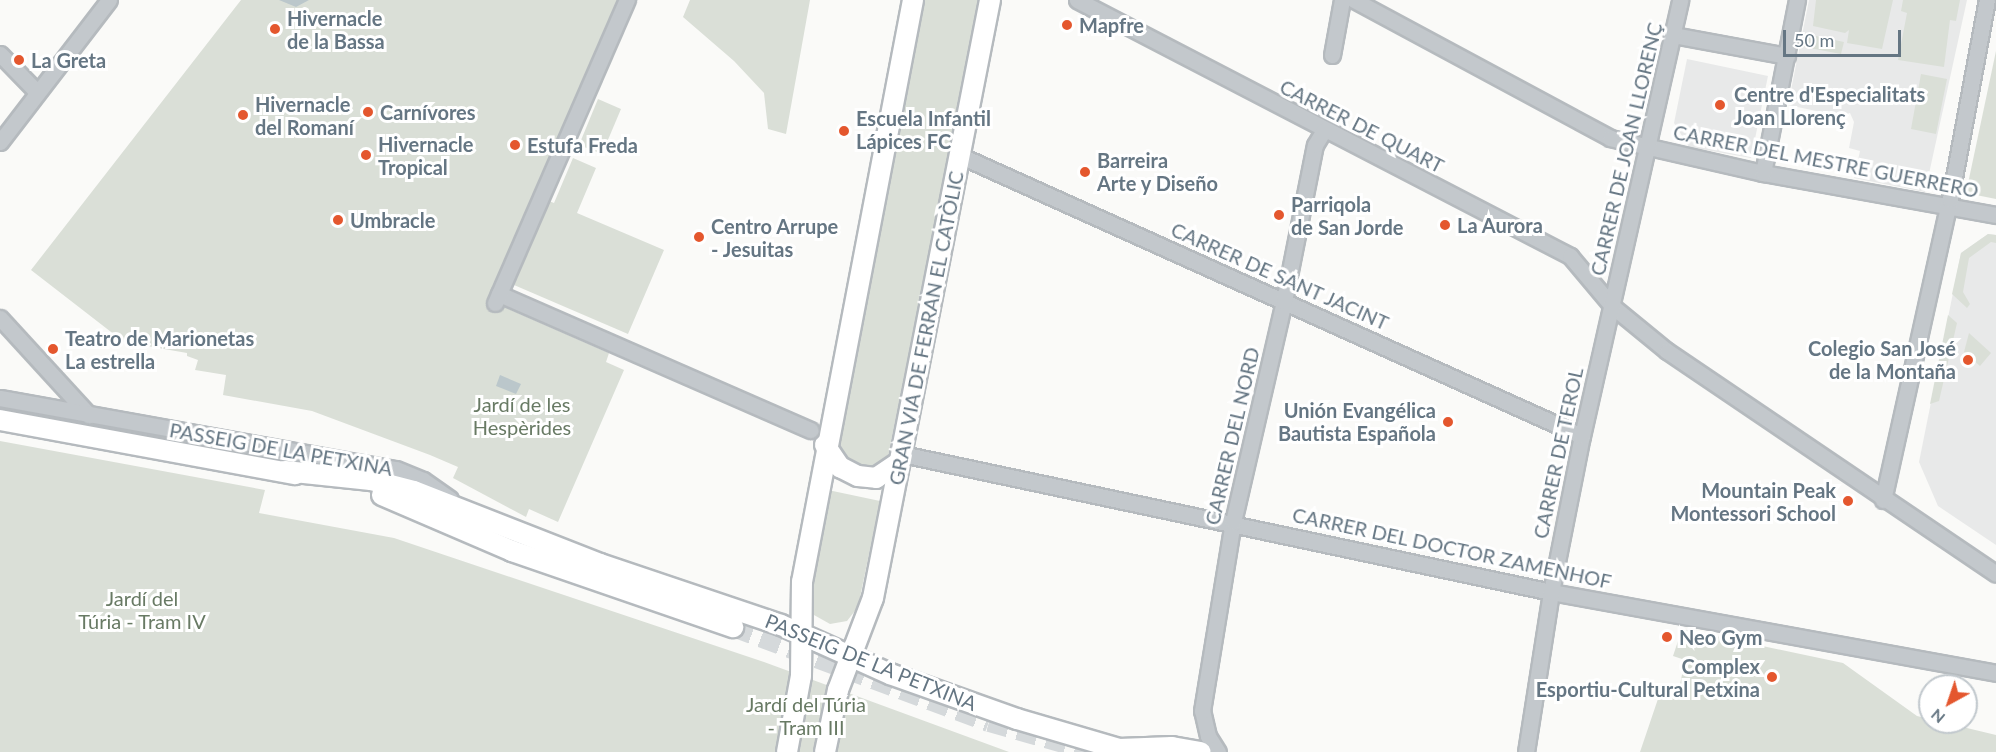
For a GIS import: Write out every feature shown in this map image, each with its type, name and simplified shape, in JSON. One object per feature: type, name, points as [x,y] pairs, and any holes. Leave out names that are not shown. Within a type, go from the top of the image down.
[{"type":"main road","points":[[787,752],[801,676],[802,582],[825,445],[913,0]]},
{"type":"main road","name":"GRAN VIA DE FERRAN EL CATÒLIC","points":[[825,752],[838,690],[873,598],[990,0]]},
{"type":"main road","name":"PASSEIG DE LA PETXINA","points":[[0,420],[285,471],[390,484],[546,543],[800,632],[890,674],[1107,747],[1172,747],[1201,752]]},
{"type":"main road","points":[[825,445],[840,467],[858,476],[876,478],[901,458]]},
{"type":"main road","name":"PASSEIG DE LA PETXINA","points":[[285,471],[398,500],[512,551],[733,627]]},
{"type":"street","points":[[0,142],[109,0]]},
{"type":"street","points":[[627,0],[497,299],[811,430]]},
{"type":"street","name":"CARRER DE QUART","points":[[1077,0],[1570,256],[1612,306],[1672,355],[1883,500],[1996,574]]},
{"type":"street","points":[[1332,55],[1342,0]]},
{"type":"street","name":"CARRER DEL MESTRE GUERRERO","points":[[1354,0],[1610,138],[1763,173],[1948,209],[1996,215]]},
{"type":"street","name":"CARRER DE JOAN LLORENÇ","points":[[1612,306],[1680,0]]},
{"type":"street","points":[[1763,173],[1797,0]]},
{"type":"street","points":[[1883,500],[1948,209],[1987,0]]},
{"type":"street","points":[[1674,35],[1786,56]]},
{"type":"street","points":[[0,54],[37,92]]},
{"type":"street","name":"CARRER DEL NORD","points":[[1218,752],[1208,736],[1202,711],[1233,522],[1284,301],[1315,145],[1324,130]]},
{"type":"street","name":"CARRER DE SANT JACINT","points":[[961,156],[1582,436]]},
{"type":"street","name":"CARRER DE TEROL","points":[[1526,752],[1551,592],[1582,436],[1612,306]]},
{"type":"street","points":[[0,318],[88,414],[103,438]]},
{"type":"street","name":"PASSEIG DE LA PETXINA","points":[[0,398],[396,469],[423,480],[458,503],[546,543]]},
{"type":"street","name":"CARRER DEL DOCTOR ZAMENHOF","points":[[901,458],[1233,522],[1551,592],[1996,673]]},
{"type":"shaded area","points":[[279,0],[309,0],[296,7]]},
{"type":"shaded area","points":[[1809,0],[1967,0],[1925,192],[1854,178],[1860,151],[1849,148],[1854,122],[1850,113],[1840,116],[1788,105]]},
{"type":"shaded area","name":"Centre d'Especialitats Joan Llorenç","points":[[1687,59],[1768,76],[1751,158],[1689,147],[1674,123]]},
{"type":"shaded area","name":"Colegio San José de la Montaña","points":[[1988,234],[1996,235],[1996,545],[1938,506],[1919,462],[1961,253]]},
{"type":"shaded area","points":[[500,375],[521,384],[516,394],[496,386]]},
{"type":"green space","name":"Jardí de les Hespèrides","points":[[241,0],[621,0],[495,303],[609,353],[606,362],[624,370],[558,522],[529,509],[526,517],[453,478],[458,467],[430,455],[312,411],[223,395],[226,375],[195,370],[198,360],[187,356],[187,353],[124,342],[31,270]]},
{"type":"green space","points":[[690,0],[810,0],[786,134],[768,129],[764,93],[734,61],[683,17]]},
{"type":"green space","points":[[924,0],[979,0],[887,462],[874,470],[847,464],[837,447]]},
{"type":"green space","points":[[1816,0],[1893,0],[1882,49],[1847,43],[1849,30],[1845,33],[1813,26]]},
{"type":"green space","points":[[1903,0],[1960,0],[1956,21],[1950,20],[1944,67],[1898,60],[1907,13],[1901,11]]},
{"type":"green space","points":[[1802,33],[1844,42],[1841,54],[1799,46]]},
{"type":"green space","points":[[1996,51],[1996,199],[1966,193]]},
{"type":"green space","points":[[1921,74],[1947,79],[1936,134],[1911,129]]},
{"type":"green space","points":[[598,99],[621,109],[602,154],[579,145]]},
{"type":"green space","points":[[573,158],[596,168],[577,213],[664,250],[628,334],[514,285],[549,201],[554,203]]},
{"type":"green space","points":[[1988,234],[1996,235],[1996,243],[1991,242],[1969,258],[1963,292],[1970,304],[1967,308],[1952,294],[1961,253]]},
{"type":"green space","points":[[1948,315],[1957,323],[1939,401],[1930,404]]},
{"type":"green space","points":[[1969,333],[1991,353],[1980,366],[1964,352]]},
{"type":"green space","name":"Jardí del Túria - Tram IV","points":[[0,441],[265,490],[259,513],[394,538],[764,662],[1009,752],[0,752]]},
{"type":"green space","points":[[828,490],[880,501],[858,607],[847,621],[830,624],[814,615],[809,605]]},
{"type":"green space","name":"Complex Esportiu-Cultural Petxina","points":[[1682,629],[1843,663],[1918,716],[1918,734],[1978,734],[1978,731],[1996,735],[1996,752],[1640,752],[1661,690],[1678,694],[1685,660],[1673,656]]},
{"type":"tunnel","points":[[733,627],[989,722],[1095,752]]},
{"type":"place","name":"Mapfre","points":[[1067,25]]},
{"type":"place","name":"Hivernacle de la Bassa","points":[[275,29]]},
{"type":"place","name":"La Greta","points":[[19,60]]},
{"type":"place","name":"Centre d'Especialitats Joan Llorenç","points":[[1720,105]]},
{"type":"place","name":"Carnívores","points":[[368,112]]},
{"type":"place","name":"Hivernacle del Romaní","points":[[243,115]]},
{"type":"place","name":"Escuela Infantil Lápices FC","points":[[844,131]]},
{"type":"place","name":"Estufa Freda","points":[[515,145]]},
{"type":"place","name":"Hivernacle Tropical","points":[[366,155]]},
{"type":"place","name":"Barreira Arte y Diseño","points":[[1085,172]]},
{"type":"place","name":"Parriqola de San Jorde","points":[[1279,215]]},
{"type":"place","name":"Umbracle","points":[[338,220]]},
{"type":"place","name":"La Aurora","points":[[1445,225]]},
{"type":"place","name":"Centro Arrupe - Jesuitas","points":[[699,237]]},
{"type":"place","name":"Teatro de Marionetas La estrella","points":[[53,349]]},
{"type":"place","name":"Colegio San José de la Montaña","points":[[1968,360]]},
{"type":"place","name":"Unión Evangélica Bautista Española","points":[[1448,422]]},
{"type":"place","name":"Mountain Peak Montessori School","points":[[1848,501]]},
{"type":"place","name":"Neo Gym","points":[[1667,637]]},
{"type":"place","name":"Complex Esportiu-Cultural Petxina","points":[[1772,677]]},
{"type":"park label","name":"Jardí del Túria - Tram III","points":[[806,716]]}]
